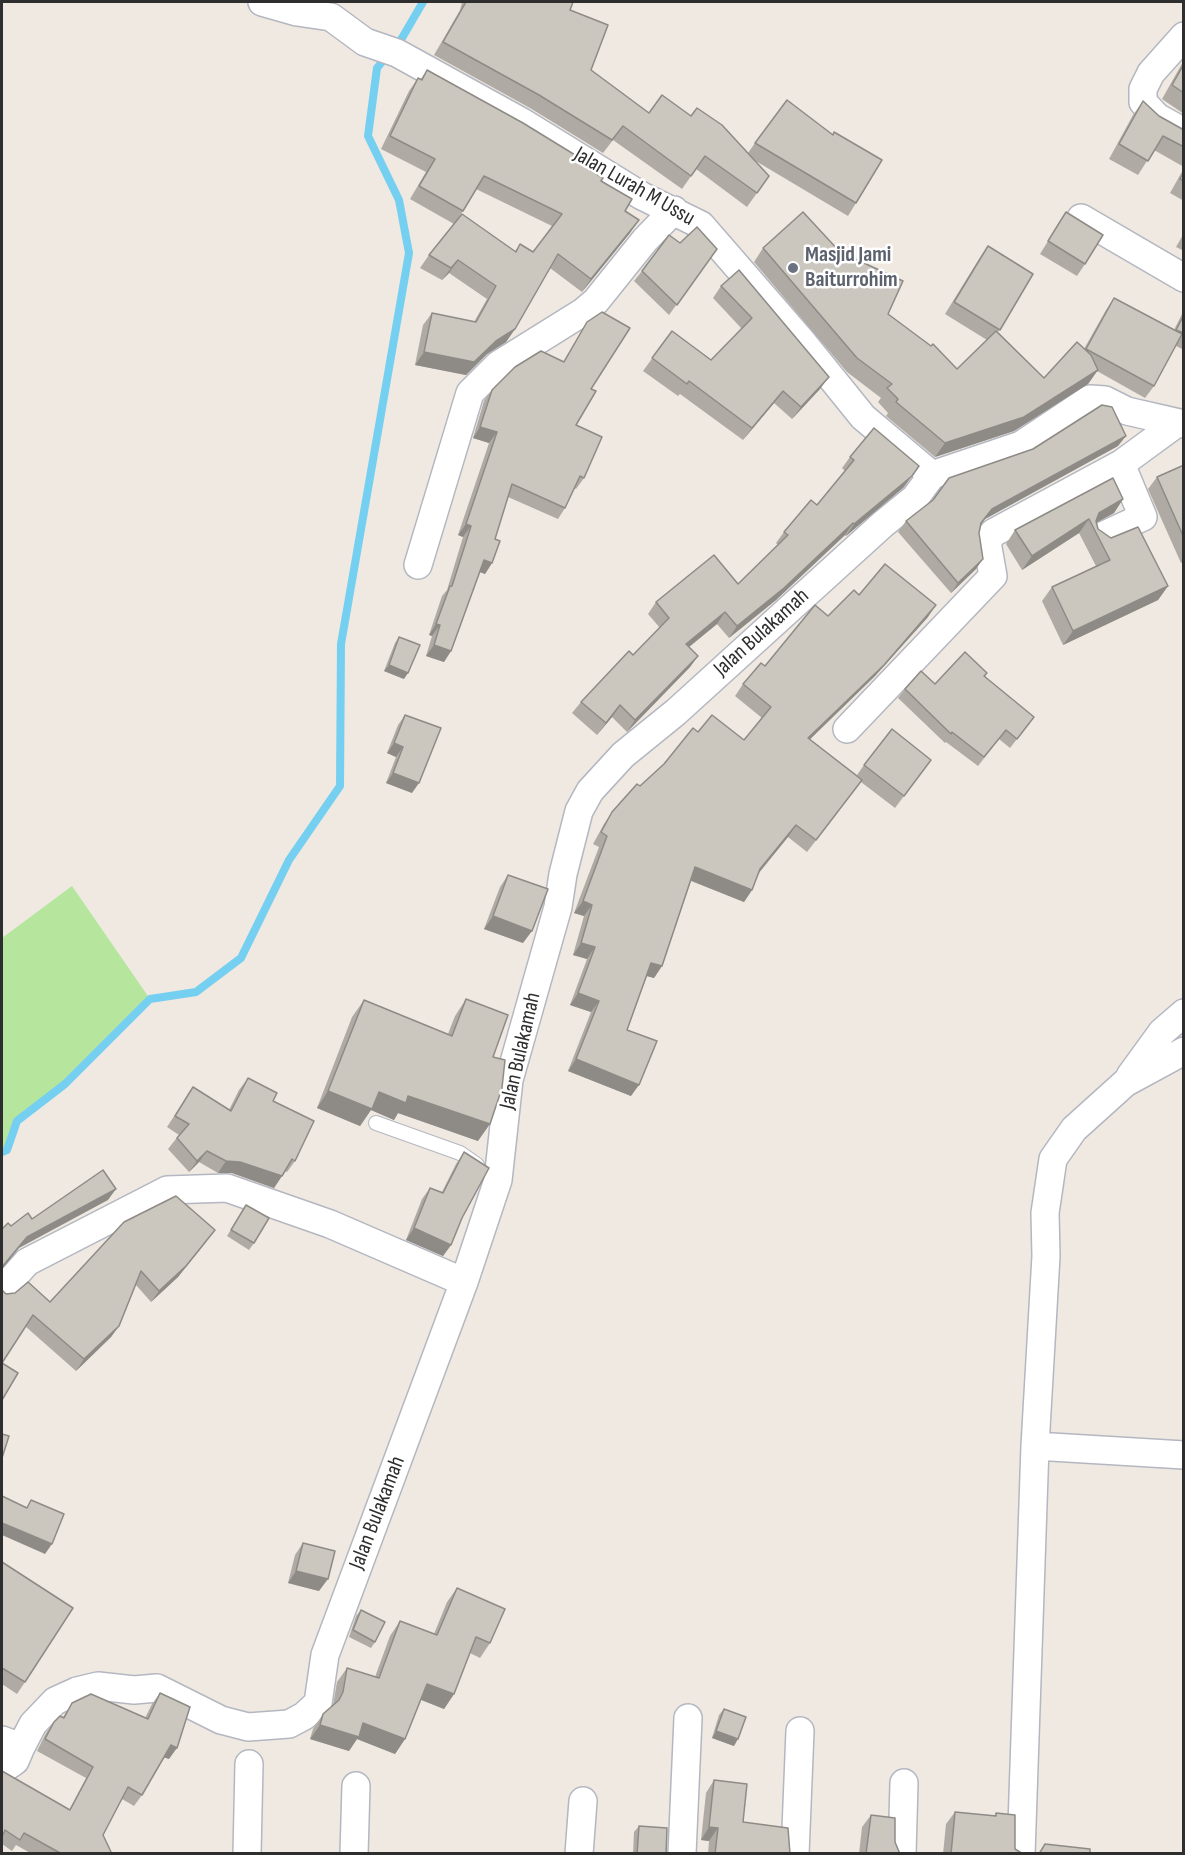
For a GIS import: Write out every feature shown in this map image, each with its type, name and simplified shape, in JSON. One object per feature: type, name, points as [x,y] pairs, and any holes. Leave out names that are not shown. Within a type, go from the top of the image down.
[{"type":"street","name":"Jalan Lurah M Ussu","points":[[262,2],[297,12],[331,17],[365,42],[392,50],[522,122],[642,196],[701,225],[714,237],[863,417],[932,475]]},
{"type":"street","points":[[1184,36],[1151,73],[1143,89],[1143,102],[1157,117],[1184,132]]},
{"type":"street","points":[[418,565],[470,393],[498,365],[583,312],[596,301],[645,240],[674,210]]},
{"type":"street","points":[[1081,218],[1184,278]]},
{"type":"street","points":[[932,475],[1021,445],[1090,399],[1105,400],[1127,411],[1180,423]]},
{"type":"street","points":[[847,729],[993,576],[987,542],[993,533],[1121,464],[1180,423]]},
{"type":"street","points":[[1102,536],[1143,517],[1121,464]]},
{"type":"street","name":"Jalan Bulakamah","points":[[2,1770],[15,1761],[11,1744],[55,1701],[77,1691],[98,1686],[134,1690],[158,1688],[221,1720],[248,1727],[289,1724],[304,1716],[318,1703],[325,1655],[464,1282],[498,1180],[509,1080],[558,907],[563,874],[579,812],[590,791],[623,755],[676,712],[866,539],[915,498],[932,475]]},
{"type":"street","points":[[1021,1854],[1035,1446],[1046,1256],[1045,1213],[1053,1159],[1074,1130],[1125,1083],[1162,1032],[1184,1013]]},
{"type":"street","points":[[1125,1083],[1184,1051]]},
{"type":"street","points":[[2,1290],[27,1262],[167,1190],[217,1188],[227,1188],[330,1224],[464,1282]]},
{"type":"street","points":[[1035,1446],[1184,1455]]},
{"type":"street","points":[[682,1854],[688,1718]]},
{"type":"street","points":[[795,1854],[800,1731]]},
{"type":"street","points":[[247,1854],[249,1764]]},
{"type":"street","points":[[902,1854],[904,1783]]},
{"type":"street","points":[[354,1854],[356,1786]]},
{"type":"street","points":[[579,1854],[583,1801]]},
{"type":"lane","points":[[376,1123],[460,1153],[498,1180]]},
{"type":"green space","points":[[72,886],[150,999],[65,1084],[17,1121],[7,1150],[2,1152],[2,938]]},
{"type":"building","points":[[466,2],[573,2],[570,10],[608,25],[591,70],[649,113],[662,95],[691,116],[697,108],[722,125],[769,176],[757,193],[705,156],[691,176],[623,126],[612,140],[539,95],[443,42]]},
{"type":"building","points":[[1184,64],[1184,93],[1172,85]]},
{"type":"building","points":[[427,70],[523,123],[593,166],[590,170],[603,178],[601,181],[632,199],[625,211],[639,220],[591,279],[558,254],[515,329],[496,341],[474,362],[424,352],[432,313],[476,322],[496,286],[458,260],[451,268],[429,255],[462,214],[516,252],[520,244],[533,252],[562,214],[484,176],[463,211],[419,186],[435,159],[390,136],[418,78],[422,80]]},
{"type":"building","points":[[787,100],[833,135],[834,132],[882,160],[856,203],[755,143]]},
{"type":"building","points":[[1143,101],[1159,116],[1184,130],[1184,147],[1163,136],[1148,161],[1119,144]]},
{"type":"building","points":[[803,212],[840,252],[903,281],[888,314],[931,346],[933,344],[957,369],[996,331],[1044,378],[1077,342],[1091,355],[1098,370],[1024,417],[945,443],[896,402],[898,399],[887,388],[892,384],[857,358],[763,248]]},
{"type":"building","points":[[1066,212],[1103,235],[1085,264],[1048,241]]},
{"type":"building","points":[[697,227],[717,249],[677,305],[642,271],[669,235],[680,243]]},
{"type":"building","points":[[988,246],[1033,274],[1000,330],[954,302]]},
{"type":"building","points":[[739,270],[829,377],[801,407],[783,391],[752,428],[689,381],[687,384],[652,358],[672,331],[711,360],[752,318],[721,286]]},
{"type":"building","points":[[1114,298],[1182,334],[1154,386],[1086,349]]},
{"type":"building","points":[[602,312],[630,328],[591,389],[596,391],[576,425],[602,437],[584,478],[580,476],[565,508],[512,484],[495,539],[500,541],[492,563],[484,560],[451,651],[434,645],[440,625],[436,624],[450,586],[452,586],[471,526],[466,524],[497,432],[480,427],[492,390],[515,367],[541,351],[564,362],[587,322]]},
{"type":"building","points":[[1184,315],[1184,333],[1176,330]]},
{"type":"building","points":[[1102,405],[1112,407],[1126,436],[992,509],[981,523],[979,533],[983,559],[958,583],[906,521],[933,500],[949,478],[1033,449]]},
{"type":"building","points":[[874,428],[919,466],[912,476],[853,523],[784,588],[737,626],[725,612],[686,644],[698,656],[635,720],[620,705],[606,723],[581,702],[629,651],[633,655],[669,618],[656,602],[714,555],[738,584],[788,535],[784,532],[811,500],[817,505],[854,460],[850,457]]},
{"type":"building","points":[[1184,465],[1184,538],[1157,477]]},
{"type":"building","points":[[1113,478],[1123,499],[1099,513],[1096,521],[1098,529],[1111,538],[1138,527],[1168,586],[1073,631],[1052,587],[1110,560],[1089,519],[1032,556],[1015,530]]},
{"type":"building","points":[[885,564],[936,605],[884,665],[808,738],[862,780],[816,840],[796,825],[760,869],[752,890],[695,867],[662,966],[651,963],[627,1030],[657,1041],[639,1085],[576,1059],[599,1001],[578,993],[595,947],[581,943],[592,905],[583,901],[607,836],[601,832],[612,812],[637,784],[640,786],[664,764],[693,728],[698,732],[712,715],[744,740],[771,707],[743,684],[761,663],[765,666],[815,605],[828,616],[854,590],[859,595]]},
{"type":"building","points":[[399,637],[420,645],[408,673],[389,665]]},
{"type":"building","points":[[965,652],[987,673],[984,676],[1034,717],[1017,739],[1006,730],[984,757],[952,732],[951,734],[905,689],[921,671],[935,684]]},
{"type":"building","points":[[405,715],[441,728],[419,783],[393,773],[403,747],[394,743]]},
{"type":"building","points":[[892,729],[931,760],[904,796],[864,765]]},
{"type":"building","points":[[508,875],[548,889],[532,931],[493,916]]},
{"type":"building","points":[[466,999],[508,1015],[493,1057],[505,1060],[502,1088],[490,1124],[408,1096],[406,1103],[379,1092],[372,1109],[328,1091],[364,1000],[452,1036]]},
{"type":"building","points":[[248,1078],[277,1093],[273,1101],[314,1121],[295,1161],[292,1159],[282,1176],[240,1162],[226,1161],[207,1151],[197,1161],[177,1138],[189,1124],[175,1116],[193,1087],[231,1111]]},
{"type":"building","points":[[464,1152],[489,1168],[462,1218],[451,1245],[414,1228],[430,1188],[443,1193]]},
{"type":"building","points":[[103,1170],[116,1189],[27,1237],[2,1267],[2,1229],[8,1223],[11,1226],[28,1213],[32,1219]]},
{"type":"building","points":[[176,1196],[215,1230],[186,1266],[159,1291],[141,1271],[119,1326],[84,1359],[33,1315],[2,1363],[2,1290],[6,1294],[15,1293],[28,1282],[50,1302],[124,1222]]},
{"type":"building","points":[[246,1205],[269,1218],[254,1243],[231,1230]]},
{"type":"building","points":[[2,1363],[18,1373],[2,1400]]},
{"type":"building","points":[[2,1434],[9,1436],[2,1458]]},
{"type":"building","points":[[2,1496],[27,1508],[31,1500],[64,1514],[52,1544],[2,1523]]},
{"type":"building","points":[[303,1543],[335,1551],[328,1579],[296,1571]]},
{"type":"building","points":[[2,1562],[73,1608],[25,1682],[2,1668]]},
{"type":"building","points":[[457,1588],[505,1609],[490,1643],[476,1637],[454,1694],[427,1684],[405,1739],[363,1723],[359,1737],[320,1725],[323,1714],[339,1700],[343,1692],[347,1668],[379,1678],[400,1621],[437,1635]]},
{"type":"building","points":[[361,1610],[385,1622],[375,1642],[353,1630]]},
{"type":"building","points":[[160,1693],[190,1707],[177,1748],[171,1745],[142,1795],[128,1787],[103,1835],[112,1854],[62,1854],[24,1833],[20,1840],[5,1830],[2,1837],[2,1771],[70,1810],[93,1767],[45,1739],[54,1722],[60,1716],[64,1718],[72,1703],[91,1694],[148,1719]]},
{"type":"building","points":[[724,1709],[746,1717],[738,1739],[716,1731]]},
{"type":"building","points":[[714,1780],[747,1784],[743,1822],[788,1828],[790,1854],[715,1854],[718,1828],[709,1827]]},
{"type":"building","points":[[955,1812],[996,1816],[996,1813],[1015,1815],[1015,1849],[1023,1854],[951,1854]]},
{"type":"building","points":[[871,1815],[895,1818],[895,1842],[900,1854],[866,1854]]},
{"type":"building","points":[[639,1826],[667,1828],[666,1854],[637,1854]]},
{"type":"building","points":[[1045,1844],[1090,1849],[1090,1854],[1039,1854]]},
{"type":"waterway","points":[[2,1152],[7,1150],[17,1121],[65,1084],[150,999],[196,992],[241,958],[289,860],[340,786],[341,644],[409,253],[399,200],[368,136],[377,68],[402,38],[423,2]]},
{"type":"place","name":"Masjid Jami Baiturrohim","points":[[793,268]]}]
